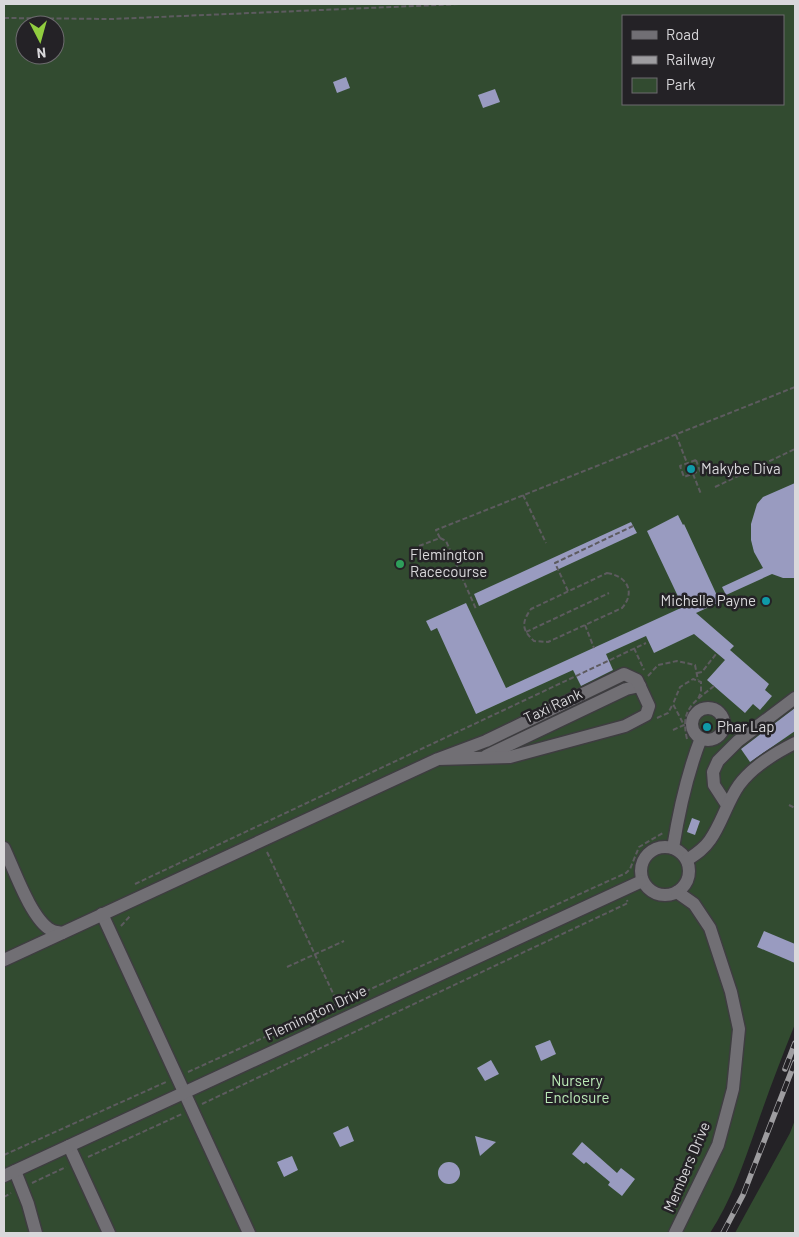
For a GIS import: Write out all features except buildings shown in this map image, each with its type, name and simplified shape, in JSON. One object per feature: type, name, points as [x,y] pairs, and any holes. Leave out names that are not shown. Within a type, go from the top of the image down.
[{"type":"lane","points":[[4,960],[438,759],[486,741],[624,674],[637,680],[650,706],[646,715],[625,726],[510,758],[438,759]]},
{"type":"lane","name":"Taxi Rank","points":[[482,758],[626,689],[640,686]]},
{"type":"lane","points":[[727,806],[714,785],[713,772],[718,761],[738,741],[795,698]]},
{"type":"lane","points":[[673,848],[692,761],[694,739]]},
{"type":"lane","points":[[687,860],[701,850],[709,841],[727,806],[749,773],[776,753],[795,743]]},
{"type":"lane","points":[[658,847],[673,848],[679,850],[687,860],[689,874],[683,888],[669,895],[661,895],[647,888],[642,881],[640,868],[646,855],[658,847]]},
{"type":"lane","points":[[4,848],[32,910],[52,931],[62,933]]},
{"type":"lane","name":"Flemington Drive","points":[[10,1173],[642,881]]},
{"type":"lane","name":"Members Drive","points":[[675,1233],[718,1145],[733,1089],[739,1029],[731,992],[710,928],[694,904],[677,892]]},
{"type":"lane","points":[[102,914],[249,1233]]},
{"type":"lane","points":[[69,1146],[109,1233]]},
{"type":"lane","points":[[10,1173],[22,1188],[36,1233]]},
{"type":"path","points":[[4,18],[121,19],[460,4]]},
{"type":"path","points":[[476,609],[446,541],[440,538],[436,530],[795,387]]},
{"type":"path","points":[[676,434],[687,463]]},
{"type":"path","points":[[715,487],[795,449]]},
{"type":"path","points":[[696,460],[700,471],[684,477],[680,466],[687,463],[696,460]]},
{"type":"path","points":[[693,474],[701,494]]},
{"type":"path","points":[[523,495],[546,543]]},
{"type":"path","points":[[568,591],[555,563],[633,526]]},
{"type":"path","points":[[418,546],[440,538]]},
{"type":"path","points":[[608,573],[616,574],[627,584],[628,599],[622,608],[584,625],[548,642],[534,641],[526,632],[524,623],[525,617],[531,609],[608,573]]},
{"type":"path","points":[[526,632],[609,593]]},
{"type":"path","points":[[584,625],[594,648]]},
{"type":"path","points":[[135,884],[646,643]]},
{"type":"path","points":[[634,648],[648,676],[658,665],[677,662],[695,665],[698,680],[701,682],[701,692],[697,700]]},
{"type":"path","points":[[696,673],[702,672],[716,654]]},
{"type":"path","points":[[656,719],[668,713],[680,687],[693,679],[698,680]]},
{"type":"path","points":[[684,725],[685,715],[697,700],[714,686]]},
{"type":"path","points":[[673,704],[694,739]]},
{"type":"path","points":[[673,730],[684,725]]},
{"type":"path","points":[[789,805],[795,808]]},
{"type":"path","points":[[4,1155],[618,877],[630,869],[639,847],[662,835],[665,829]]},
{"type":"path","points":[[266,850],[345,1018]]},
{"type":"path","points":[[4,1196],[628,903],[618,877]]},
{"type":"path","points":[[111,934],[117,931],[133,913]]},
{"type":"path","points":[[287,967],[344,941]]},
{"type":"green space","name":"Flemington Racecourse","points":[[4,4],[795,4],[795,1024],[736,1182],[710,1233],[4,1233]]},
{"type":"green space","points":[[795,1120],[795,1233],[735,1233],[790,1133]]},
{"type":"railway","points":[[785,1069],[795,1043]]},
{"type":"railway","points":[[723,1233],[743,1195],[795,1062]]},
{"type":"place","name":"Makybe Diva","points":[[691,469]]},
{"type":"place","name":"Flemington Racecourse","points":[[400,564]]},
{"type":"place","name":"Michelle Payne","points":[[766,601]]},
{"type":"place","name":"Phar Lap","points":[[707,727]]},
{"type":"park label","name":"Nursery Enclosure","points":[[577,1090]]}]
